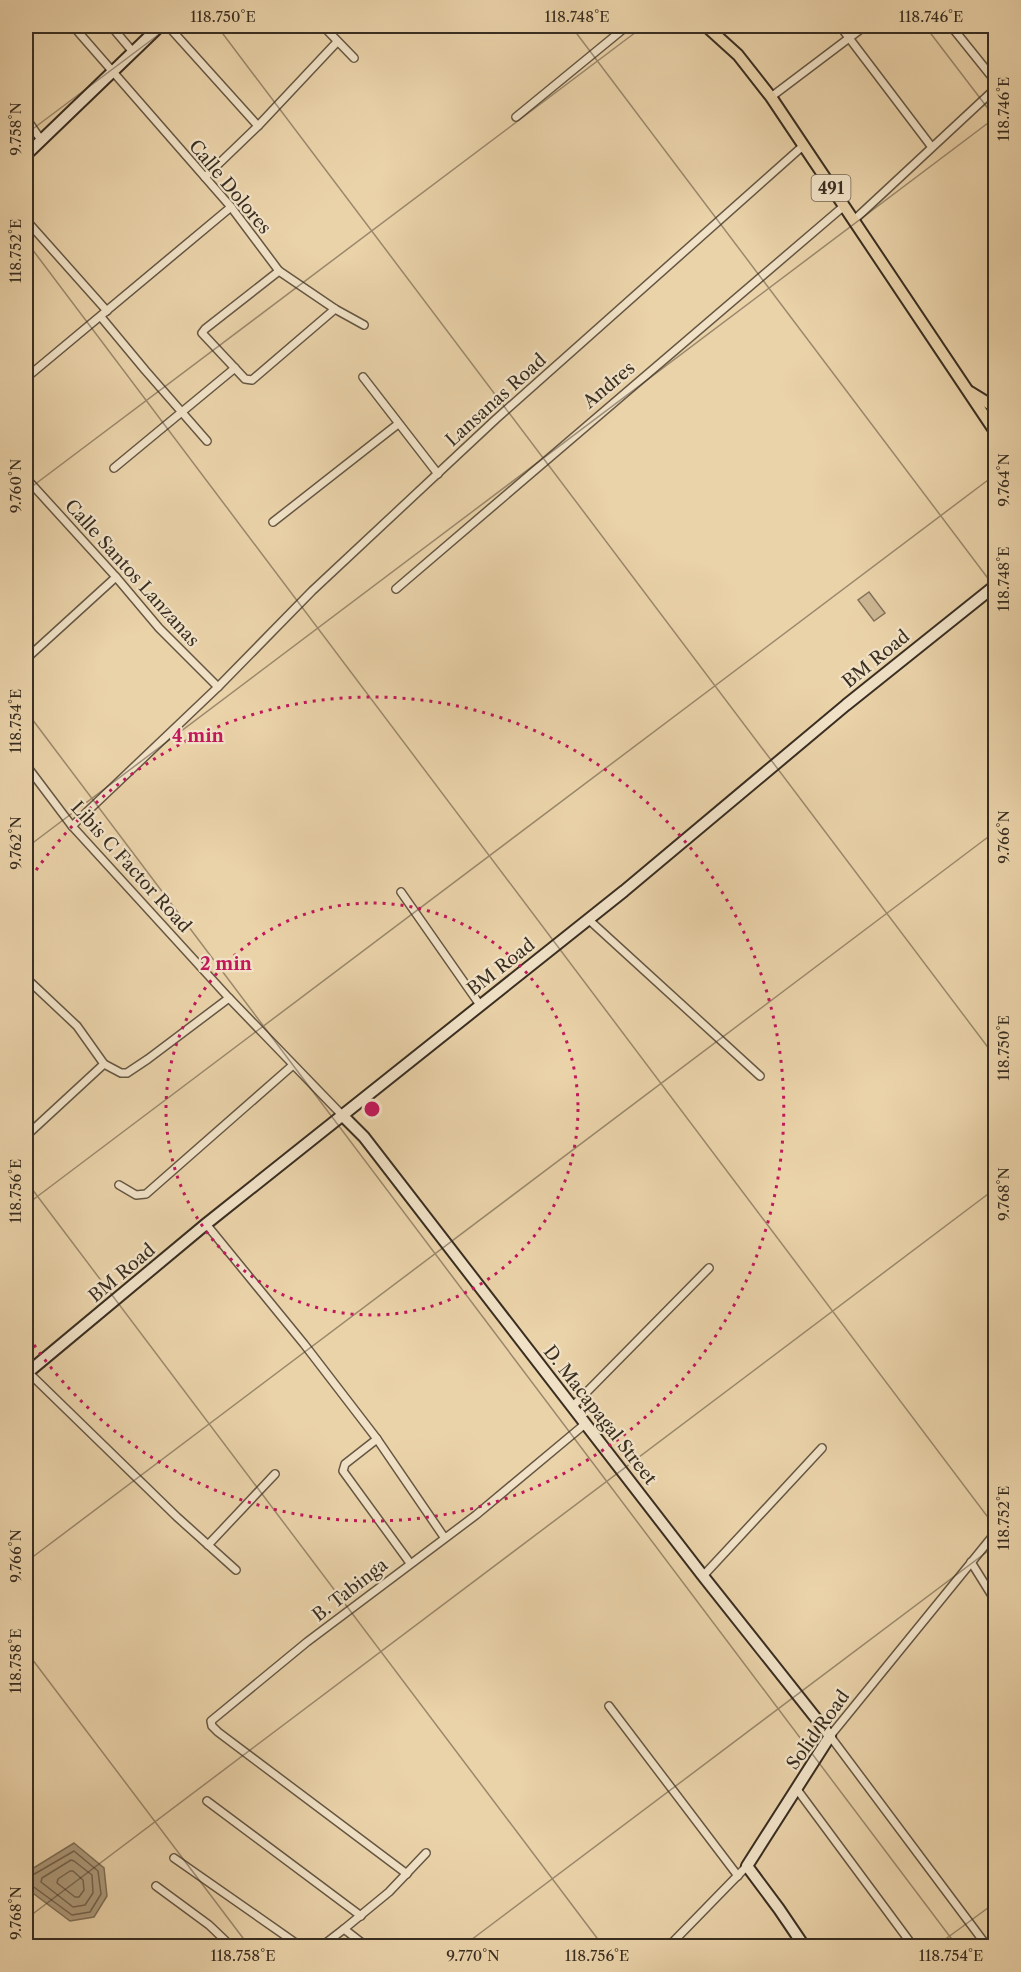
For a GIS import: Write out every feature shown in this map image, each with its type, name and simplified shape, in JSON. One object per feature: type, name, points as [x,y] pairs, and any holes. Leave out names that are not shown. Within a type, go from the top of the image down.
[{"type":"main road","name":"491","points":[[706,26],[738,55],[771,97],[996,433]]},
{"type":"main road","points":[[968,390],[996,408]]},
{"type":"street","name":"Calle Dolores","points":[[73,26],[231,207],[279,271],[335,309],[364,325]]},
{"type":"street","points":[[111,26],[133,52]]},
{"type":"street","points":[[26,155],[160,26]]},
{"type":"street","points":[[168,26],[258,126]]},
{"type":"street","points":[[323,26],[354,58]]},
{"type":"street","points":[[516,117],[627,26]]},
{"type":"street","points":[[840,26],[931,146]]},
{"type":"street","points":[[771,97],[865,26]]},
{"type":"street","points":[[951,26],[996,82]]},
{"type":"street","points":[[205,177],[258,126],[337,42]]},
{"type":"street","points":[[853,221],[996,88]]},
{"type":"street","points":[[26,118],[41,140]]},
{"type":"street","name":"Lansanas Road","points":[[72,826],[218,687],[312,591],[496,419],[804,145]]},
{"type":"street","name":"Andres","points":[[396,589],[844,206]]},
{"type":"street","points":[[26,378],[231,207]]},
{"type":"street","points":[[26,220],[107,311]]},
{"type":"street","points":[[279,271],[203,331],[203,336],[245,379],[252,380],[335,309]]},
{"type":"street","points":[[100,317],[207,441]]},
{"type":"street","points":[[114,468],[235,368]]},
{"type":"street","points":[[363,377],[438,474]]},
{"type":"street","points":[[273,522],[398,424]]},
{"type":"street","name":"Calle Santos Lanzanas","points":[[26,478],[159,628],[218,687]]},
{"type":"street","points":[[27,658],[116,577]]},
{"type":"street","name":"BM Road","points":[[27,1373],[206,1224],[624,891],[846,705],[996,585]]},
{"type":"street","name":"Libis C Factor Road","points":[[26,765],[72,826],[229,998],[343,1116]]},
{"type":"street","points":[[401,892],[480,1005]]},
{"type":"street","points":[[588,920],[760,1076]]},
{"type":"street","points":[[26,978],[77,1026],[104,1064],[121,1073],[127,1073],[229,998]]},
{"type":"street","points":[[26,1137],[104,1064]]},
{"type":"street","points":[[119,1185],[136,1194],[146,1194],[294,1065]]},
{"type":"street","name":"D. Macapagal Street","points":[[343,1116],[364,1137],[703,1576],[830,1736]]},
{"type":"street","points":[[206,1224],[304,1344],[377,1439],[444,1537]]},
{"type":"street","points":[[572,1407],[709,1268]]},
{"type":"street","points":[[27,1373],[236,1570]]},
{"type":"street","name":"B. Tabinga","points":[[407,1874],[218,1732],[212,1726],[211,1720],[307,1642],[476,1515],[585,1424]]},
{"type":"street","points":[[377,1439],[345,1464],[343,1471],[410,1563]]},
{"type":"street","points":[[703,1576],[822,1448]]},
{"type":"street","points":[[208,1545],[275,1474]]},
{"type":"street","name":"Solid Road","points":[[669,1947],[747,1866],[830,1736],[996,1532]]},
{"type":"street","points":[[971,1562],[996,1602]]},
{"type":"street","points":[[609,1706],[738,1876]]},
{"type":"street","points":[[830,1736],[987,1947]]},
{"type":"street","points":[[796,1788],[913,1947]]},
{"type":"street","points":[[207,1801],[361,1916]]},
{"type":"street","points":[[322,1947],[389,1892],[426,1853]]},
{"type":"street","points":[[174,1858],[300,1947]]},
{"type":"street","points":[[747,1866],[804,1947]]},
{"type":"street","points":[[156,1886],[209,1925],[231,1947]]},
{"type":"street","points":[[344,1929],[366,1947]]},
{"type":"shaded area","points":[[869,592],[885,613],[874,621],[858,600]]},
{"type":"water","points":[[74,1843],[104,1868],[107,1896],[94,1917],[70,1921],[26,1888],[27,1872]]}]
